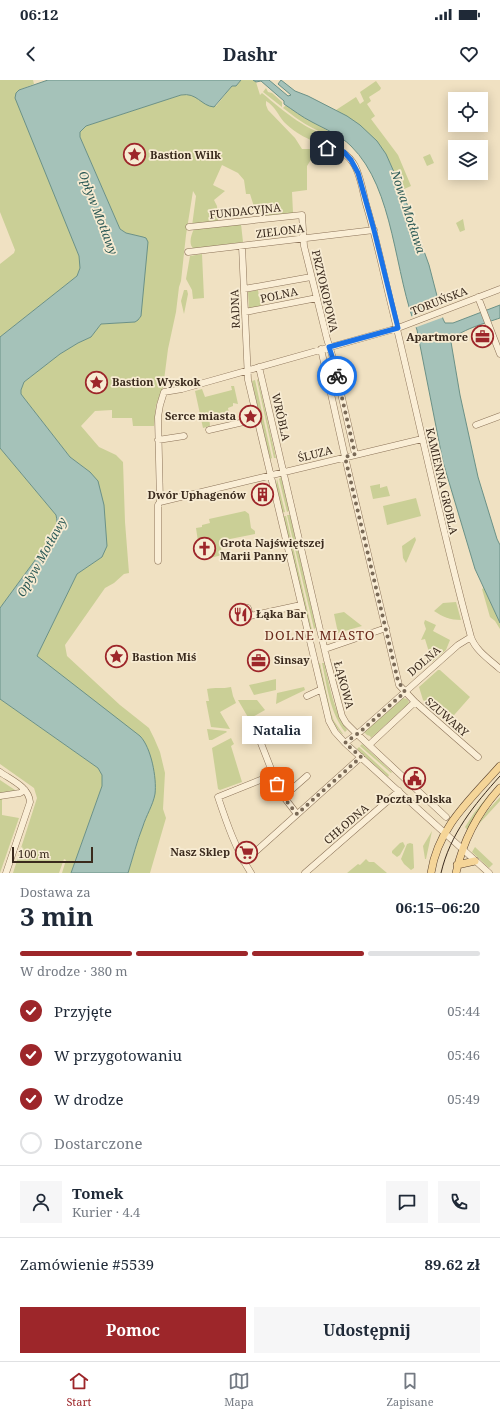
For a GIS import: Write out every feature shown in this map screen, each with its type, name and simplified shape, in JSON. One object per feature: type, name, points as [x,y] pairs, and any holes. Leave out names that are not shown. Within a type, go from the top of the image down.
[{"type":"main road","points":[[431,873],[438,845],[444,832],[456,816],[500,766]]},
{"type":"main road","points":[[456,873],[457,865],[463,849],[480,814],[500,788]]},
{"type":"main road","points":[[457,865],[475,861]]},
{"type":"street","name":"KAMIENNA GROBLA","points":[[314,144],[344,152],[351,160],[358,173],[374,230],[398,328],[455,580],[471,637],[478,649],[500,669]]},
{"type":"street","name":"FUNDACYJNA","points":[[189,228],[302,215]]},
{"type":"street","name":"PRZYOKOPOWA","points":[[302,215],[303,238],[311,277],[332,356],[355,454]]},
{"type":"street","name":"ZIELONA","points":[[188,252],[374,230]]},
{"type":"street","name":"RADNA","points":[[242,246],[247,370]]},
{"type":"street","points":[[244,289],[311,277]]},
{"type":"street","name":"TORUŃSKA","points":[[158,440],[160,405],[164,392],[168,393],[398,328],[500,289]]},
{"type":"street","points":[[478,297],[500,354]]},
{"type":"street","name":"POLNA","points":[[245,312],[317,298]]},
{"type":"street","name":"SZUWARY","points":[[321,350],[398,681],[405,692],[415,702],[478,757]]},
{"type":"street","name":"WRÓBLA","points":[[259,367],[283,472]]},
{"type":"street","points":[[247,370],[270,476],[328,721],[345,743],[489,873]]},
{"type":"street","points":[[476,425],[500,416]]},
{"type":"street","points":[[209,430],[257,419]]},
{"type":"street","points":[[158,561],[158,505],[160,502],[158,440],[184,436]]},
{"type":"street","name":"ŚLUZA","points":[[160,502],[422,439]]},
{"type":"street","name":"ŁĄKOWA","points":[[283,472],[339,708],[346,723],[446,817]]},
{"type":"street","points":[[248,608],[250,616],[300,605]]},
{"type":"street","points":[[325,649],[386,628]]},
{"type":"street","name":"DOLNA","points":[[345,743],[462,642],[471,637]]},
{"type":"street","points":[[307,696],[320,690]]},
{"type":"street","points":[[368,745],[415,702]]},
{"type":"street","points":[[257,733],[283,797],[297,814]]},
{"type":"street","points":[[244,862],[361,757]]},
{"type":"street","points":[[0,772],[25,790],[30,797],[30,802],[6,873]]},
{"type":"street","points":[[251,873],[244,862],[230,831],[218,797],[274,775]]},
{"type":"street","points":[[283,797],[307,776]]},
{"type":"street","points":[[0,796],[20,793],[25,790]]},
{"type":"street","name":"CHŁODNA","points":[[305,873],[399,791]]},
{"type":"green space","points":[[0,80],[33,80],[34,84],[19,90],[81,262],[77,276],[0,337],[0,264],[14,253],[15,250],[0,212]]},
{"type":"green space","points":[[241,80],[253,80],[256,82],[260,95],[262,93],[288,114],[306,126],[339,139],[336,142],[341,146],[340,149],[324,145],[297,133],[284,122],[274,108],[266,101],[268,110],[295,138],[302,149],[317,148],[335,152],[338,156],[336,157],[328,152],[317,150],[307,166],[307,190],[292,192],[293,213],[265,216],[256,213],[250,194],[246,194],[244,180],[238,173],[222,165],[213,185],[225,191],[214,200],[217,206],[218,221],[192,226],[196,196],[193,191],[176,312],[168,349],[163,388],[156,405],[154,426],[133,426],[132,418],[112,418],[112,410],[95,411],[81,426],[99,447],[116,455],[123,462],[125,522],[129,573],[124,574],[114,583],[105,588],[65,645],[67,656],[120,705],[149,728],[160,752],[165,773],[163,809],[166,818],[150,873],[128,873],[142,828],[155,794],[143,740],[37,656],[77,574],[102,557],[90,472],[70,457],[21,394],[21,390],[24,382],[60,354],[91,337],[101,324],[135,322],[140,318],[146,238],[126,233],[120,229],[80,137],[80,132],[86,126],[181,95],[196,97],[211,106],[216,106],[232,86],[236,86]]},
{"type":"green space","points":[[376,81],[381,88],[369,97],[371,101],[367,104],[375,116],[371,119],[398,155],[411,186],[402,190],[386,154],[360,125],[336,110],[356,97],[360,104],[364,101],[360,92]]},
{"type":"green space","points":[[266,88],[268,92],[272,93],[282,102],[282,107],[263,92]]},
{"type":"green space","points":[[286,105],[337,136],[323,133],[308,126],[283,108]]},
{"type":"green space","points":[[430,154],[434,163],[427,166],[423,157]]},
{"type":"green space","points":[[463,219],[465,230],[460,232],[456,223]]},
{"type":"green space","points":[[241,224],[243,242],[194,249],[191,245],[191,237],[194,229]]},
{"type":"green space","points":[[202,254],[204,298],[193,299],[192,290],[186,279],[190,256]]},
{"type":"green space","points":[[184,290],[187,290],[188,294],[184,314],[181,301]]},
{"type":"green space","points":[[258,290],[261,307],[249,310],[248,292]]},
{"type":"green space","points":[[258,379],[276,458],[274,458]]},
{"type":"green space","points":[[255,380],[272,458],[270,459],[252,381]]},
{"type":"green space","points":[[231,386],[234,386],[238,404],[233,403],[233,406],[228,408],[229,413],[209,417],[210,426],[203,428],[195,391],[202,389],[205,397],[232,390]]},
{"type":"green space","points":[[0,448],[56,515],[56,529],[52,537],[0,608]]},
{"type":"green space","points":[[281,477],[289,511],[287,512],[279,479]]},
{"type":"green space","points":[[277,479],[285,512],[282,513],[276,486]]},
{"type":"green space","points":[[380,484],[380,488],[387,486],[390,496],[373,499],[370,486]]},
{"type":"green space","points":[[416,498],[421,516],[387,525],[383,506]]},
{"type":"green space","points":[[245,511],[249,514],[251,528],[255,531],[255,534],[220,541],[222,555],[210,558],[209,553],[200,555],[196,528],[210,523],[209,519]]},
{"type":"green space","points":[[287,515],[290,515],[316,628],[314,629]]},
{"type":"green space","points":[[283,516],[286,516],[312,630],[310,630]]},
{"type":"green space","points":[[415,537],[416,540],[406,563],[403,558],[402,546]]},
{"type":"green space","points":[[484,588],[500,623],[500,629],[495,621],[490,617],[482,589]]},
{"type":"green space","points":[[456,602],[461,620],[447,618],[434,611],[443,603]]},
{"type":"green space","points":[[344,612],[362,626],[338,633],[334,614]]},
{"type":"green space","points":[[425,620],[436,625],[433,631],[450,640],[446,650],[432,662],[425,639],[421,640],[426,629],[424,623]]},
{"type":"green space","points":[[320,663],[331,713],[334,721],[343,734],[332,719],[329,711],[317,664]]},
{"type":"green space","points":[[322,663],[324,663],[335,706],[347,730],[345,732],[332,708]]},
{"type":"green space","points":[[438,670],[440,670],[470,697],[448,722],[423,700],[419,687]]},
{"type":"green space","points":[[276,679],[276,690],[254,695],[249,685]]},
{"type":"green space","points":[[231,687],[236,703],[220,712],[230,729],[211,727],[206,701],[209,701],[207,689]]},
{"type":"green space","points":[[304,687],[305,690],[276,704],[277,693]]},
{"type":"green space","points":[[403,698],[407,699],[409,702],[408,704],[371,738],[364,732]]},
{"type":"green space","points":[[0,699],[98,768],[102,775],[102,786],[71,873],[62,873],[66,860],[64,859],[59,873],[13,873],[37,798],[34,788],[0,764]]},
{"type":"green space","points":[[238,700],[257,700],[265,710],[249,719]]},
{"type":"green space","points":[[272,720],[276,729],[261,736],[258,729]]},
{"type":"green space","points":[[207,729],[227,732],[212,740],[209,740]]},
{"type":"green space","points":[[231,738],[234,744],[231,746],[242,782],[220,790],[218,789],[212,748]]},
{"type":"green space","points":[[362,744],[392,772],[391,773],[360,746]]},
{"type":"green space","points":[[359,747],[389,775],[388,777],[357,749]]},
{"type":"green space","points":[[0,780],[18,792],[0,794]]},
{"type":"green space","points":[[488,796],[490,796],[468,831],[465,827]]},
{"type":"green space","points":[[500,797],[500,801],[477,826],[487,811]]},
{"type":"green space","points":[[0,798],[2,798],[2,815],[19,818],[0,873]]},
{"type":"green space","points":[[432,831],[426,859],[425,859],[423,846]]},
{"type":"green space","points":[[403,842],[405,846],[400,855],[397,857],[392,853],[392,851]]},
{"type":"green space","points":[[407,844],[413,844],[414,866],[411,870],[401,859]]},
{"type":"green space","points":[[475,847],[493,864],[489,868],[472,852]]},
{"type":"green space","points":[[366,859],[369,862],[374,862],[387,873],[347,873],[358,864],[360,865]]},
{"type":"water","name":"Opływ Motławy","points":[[48,80],[241,80],[236,86],[232,86],[214,107],[191,95],[181,95],[86,126],[80,132],[80,137],[120,229],[126,233],[146,238],[148,242],[141,316],[135,322],[101,324],[91,337],[60,354],[24,382],[21,390],[21,394],[70,457],[90,472],[98,481],[104,505],[107,546],[102,557],[77,574],[37,656],[140,736],[147,747],[154,772],[155,794],[144,822],[128,873],[71,873],[102,786],[102,775],[98,768],[0,699],[0,608],[52,537],[57,524],[56,515],[0,448],[0,337],[77,276],[80,268],[79,256],[15,98],[16,93],[19,90]]},
{"type":"water","name":"Nowa Motława","points":[[253,80],[269,80],[288,96],[291,95],[278,84],[281,80],[295,91],[347,116],[360,125],[377,141],[386,154],[402,190],[429,265],[445,323],[453,323],[500,305],[500,318],[465,331],[459,334],[451,342],[460,395],[478,477],[500,545],[500,623],[475,569],[443,462],[417,330],[409,308],[392,234],[377,185],[366,164],[347,142],[284,104],[284,101],[261,81],[256,82]]},
{"type":"pier","points":[[441,305],[444,317],[414,328],[410,317]]},
{"type":"tram line","points":[[441,873],[450,845],[464,821],[472,809],[500,776]]},
{"type":"way so far","points":[[277,784],[283,797],[297,814],[361,757],[345,743],[361,731],[405,692],[399,685],[345,457],[355,454],[337,376]]},
{"type":"place","name":"Bastion Wilk","points":[[135,155]]},
{"type":"place","name":"Apartmore","points":[[483,337]]},
{"type":"place","name":"Bastion Wyskok","points":[[96,382]]},
{"type":"place","name":"Serce miasta","points":[[251,416]]},
{"type":"place","name":"Dwór Uphagenów","points":[[262,495]]},
{"type":"place","name":"Grota Najświętszej Marii Panny","points":[[204,549]]},
{"type":"place","name":"Łąka Bar","points":[[240,614]]},
{"type":"place","name":"Bastion Miś","points":[[116,657]]},
{"type":"place","name":"Sinsay","points":[[258,660]]},
{"type":"place","name":"Poczta Polska","points":[[414,779]]},
{"type":"place","name":"Natalia","points":[[277,784]]},
{"type":"place","name":"Nasz Sklep","points":[[246,852]]},
{"type":"district","name":"DOLNE MIASTO","points":[[320,635]]},
{"type":"route","points":[[327,148],[344,152],[355,166],[358,173],[374,230],[398,328],[329,347],[337,376]]}]
